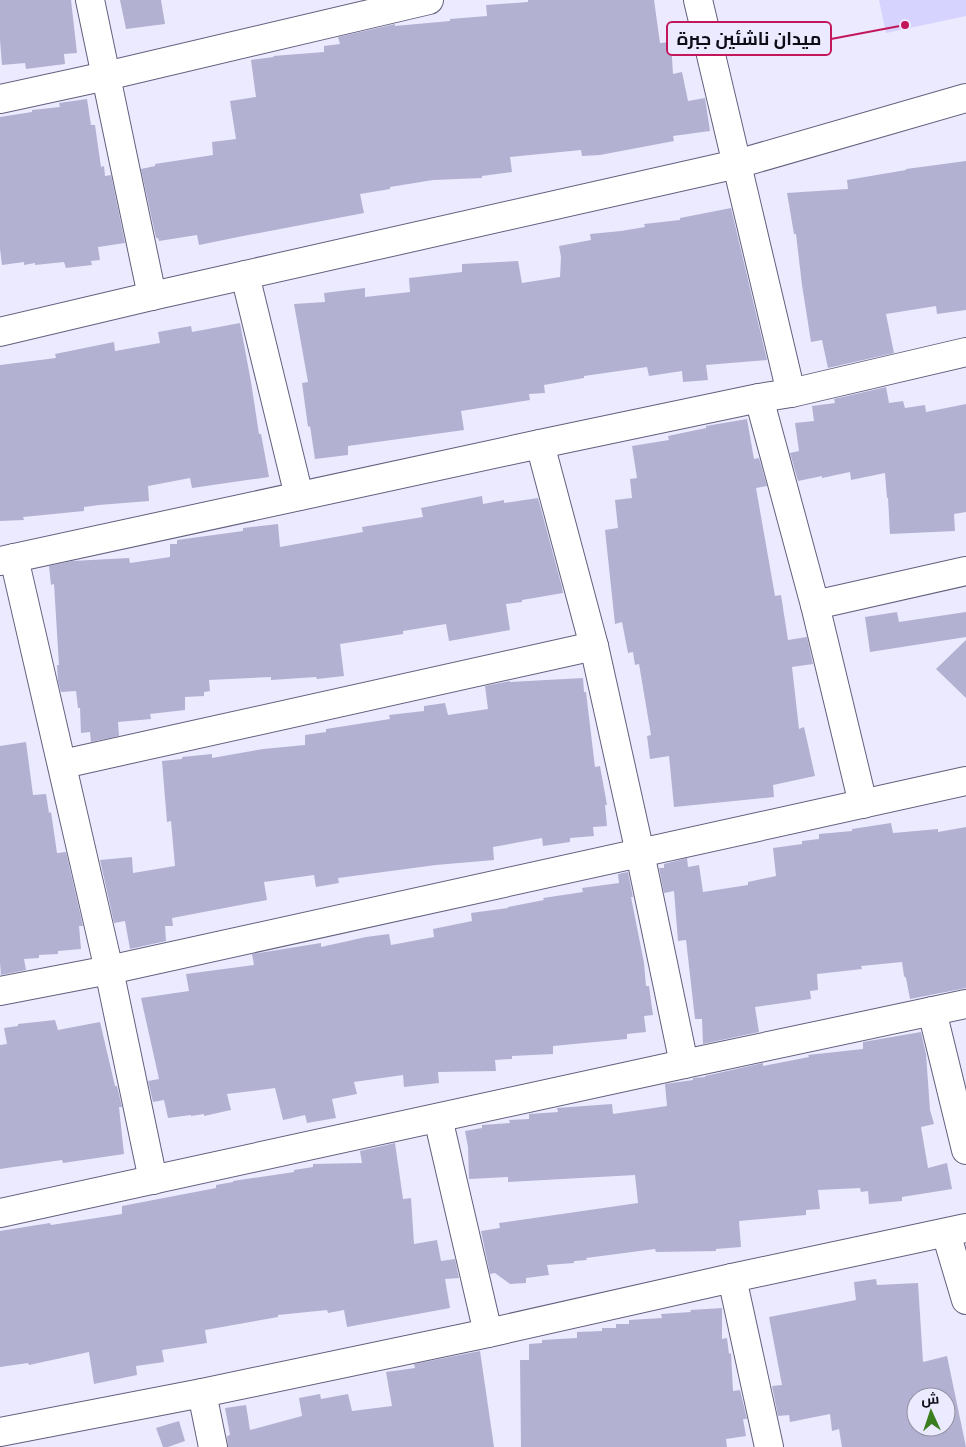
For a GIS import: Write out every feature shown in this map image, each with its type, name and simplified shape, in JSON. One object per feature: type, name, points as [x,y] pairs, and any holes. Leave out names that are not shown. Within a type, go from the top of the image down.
[{"type":"street","points":[[90,0],[152,296]]},
{"type":"street","points":[[0,99],[429,0]]},
{"type":"street","points":[[698,0],[791,393]]},
{"type":"street","points":[[0,332],[737,164],[966,98]]},
{"type":"street","points":[[245,275],[299,496]]},
{"type":"street","points":[[153,1180],[63,764],[7,559],[540,444],[791,393],[966,352]]},
{"type":"street","points":[[759,398],[815,605],[864,804]]},
{"type":"street","points":[[540,444],[594,646],[684,1064]]},
{"type":"street","points":[[815,605],[966,571]]},
{"type":"street","points":[[63,764],[594,646]]},
{"type":"street","points":[[0,991],[109,970],[966,781]]},
{"type":"street","points":[[0,1213],[966,1004]]},
{"type":"street","points":[[932,1011],[966,1150]]},
{"type":"street","points":[[438,1118],[488,1333]]},
{"type":"street","points":[[0,1432],[202,1393],[488,1333],[956,1230],[966,1300]]},
{"type":"street","points":[[732,1278],[769,1447]]},
{"type":"street","points":[[202,1393],[214,1447]]},
{"type":"shaded area","points":[[879,0],[966,0],[966,16],[886,33]]},
{"type":"building","points":[[0,0],[71,0],[77,53],[64,54],[65,64],[26,69],[25,63],[2,65]]},
{"type":"building","points":[[120,0],[161,0],[165,24],[126,29]]},
{"type":"building","points":[[528,0],[654,0],[660,43],[671,42],[673,74],[682,72],[688,101],[705,98],[710,131],[673,136],[674,141],[600,155],[582,156],[581,150],[510,157],[512,172],[482,176],[482,178],[433,180],[390,187],[390,189],[360,194],[364,213],[199,245],[197,235],[159,241],[156,238],[141,169],[155,166],[155,164],[213,155],[212,142],[236,139],[230,101],[256,97],[251,60],[273,56],[324,52],[324,46],[340,44],[338,37],[395,24],[395,26],[487,16],[486,5],[528,2]]},
{"type":"building","points":[[87,99],[91,125],[95,125],[101,167],[104,166],[105,176],[111,175],[125,243],[98,247],[100,260],[91,261],[92,265],[66,268],[64,262],[24,265],[24,262],[2,265],[0,249],[0,117],[32,112],[32,110],[60,107],[59,103]]},
{"type":"building","points":[[966,161],[966,310],[937,314],[936,306],[886,314],[894,353],[828,368],[822,340],[811,342],[796,234],[794,234],[787,193],[848,189],[847,180],[906,169]]},
{"type":"building","points":[[731,208],[767,360],[706,365],[708,380],[683,382],[682,371],[649,376],[647,367],[584,376],[584,378],[544,385],[545,393],[529,394],[530,400],[461,411],[464,430],[348,446],[348,455],[315,459],[310,426],[308,427],[302,383],[308,382],[294,304],[325,302],[324,293],[365,288],[365,297],[410,292],[409,278],[462,272],[462,264],[518,261],[522,283],[560,277],[561,257],[559,246],[591,240],[590,234],[645,227],[644,224],[680,220],[680,218]]},
{"type":"building","points":[[240,323],[259,434],[261,434],[269,477],[192,488],[190,478],[148,486],[149,501],[84,507],[84,511],[23,517],[24,520],[0,521],[0,365],[56,358],[55,354],[114,342],[115,351],[160,343],[158,332],[191,326],[192,332]]},
{"type":"building","points":[[886,387],[889,403],[903,401],[905,408],[925,405],[926,412],[966,404],[966,512],[954,514],[955,531],[890,534],[885,473],[851,480],[850,472],[798,481],[790,453],[799,451],[795,423],[814,421],[812,406],[835,403],[834,399]]},
{"type":"building","points":[[747,419],[754,459],[759,458],[767,486],[756,488],[775,596],[781,595],[788,640],[807,637],[813,664],[792,667],[799,729],[804,727],[815,776],[773,785],[774,797],[674,807],[669,756],[650,759],[647,736],[651,735],[639,664],[635,665],[633,652],[628,653],[622,622],[615,624],[605,530],[618,528],[615,500],[632,498],[630,479],[637,478],[632,446],[669,440],[668,436],[706,428],[706,426]]},
{"type":"building","points":[[482,496],[483,504],[504,500],[504,503],[538,498],[562,587],[563,593],[506,604],[510,630],[449,641],[446,624],[403,631],[403,634],[340,644],[344,676],[317,679],[316,677],[271,680],[271,677],[209,680],[210,691],[204,692],[204,696],[185,697],[185,710],[150,714],[151,719],[118,722],[119,736],[91,742],[90,732],[81,733],[80,708],[78,708],[76,691],[61,692],[58,681],[57,665],[59,665],[54,584],[51,585],[49,566],[72,561],[129,558],[130,563],[170,557],[170,544],[177,544],[177,540],[243,531],[243,528],[278,524],[280,547],[363,532],[362,527],[423,517],[421,508]]},
{"type":"building","points":[[897,612],[899,622],[966,612],[966,637],[870,652],[865,617]]},
{"type":"building","points":[[966,640],[966,698],[936,669]]},
{"type":"building","points":[[583,678],[595,767],[600,766],[607,805],[605,805],[607,826],[593,827],[594,836],[570,838],[570,842],[543,846],[542,838],[493,847],[494,860],[436,865],[338,878],[339,883],[316,887],[314,875],[264,882],[267,900],[172,918],[173,926],[165,926],[166,941],[130,949],[125,921],[114,923],[100,860],[132,857],[133,873],[175,866],[171,821],[167,822],[162,761],[212,754],[212,758],[263,749],[305,745],[305,735],[326,732],[326,729],[390,719],[389,715],[424,711],[424,706],[445,703],[448,715],[488,709],[485,686],[510,681]]},
{"type":"building","points":[[26,742],[33,795],[46,794],[49,813],[51,812],[57,853],[66,852],[83,926],[79,926],[81,949],[58,951],[58,954],[39,955],[39,958],[24,959],[26,970],[1,975],[0,746]]},
{"type":"building","points":[[891,823],[893,833],[938,829],[938,832],[966,827],[966,988],[910,999],[902,962],[861,966],[862,969],[817,974],[818,990],[810,991],[811,999],[755,1007],[759,1032],[703,1044],[702,1019],[695,1019],[686,940],[678,941],[674,891],[664,893],[659,868],[664,868],[664,864],[687,858],[688,867],[699,865],[703,892],[748,885],[748,882],[776,876],[773,848],[802,844],[802,841],[819,839],[819,834],[852,831],[852,829]]},
{"type":"building","points":[[628,872],[644,963],[646,986],[649,986],[653,1015],[644,1016],[646,1032],[627,1034],[627,1039],[553,1046],[553,1054],[512,1056],[512,1059],[495,1060],[496,1071],[438,1072],[439,1083],[404,1087],[403,1075],[354,1082],[357,1094],[332,1099],[336,1118],[307,1123],[305,1115],[283,1120],[275,1088],[227,1094],[231,1110],[204,1116],[204,1114],[168,1118],[164,1100],[153,1102],[148,1081],[159,1079],[141,998],[189,991],[186,974],[254,965],[252,954],[321,943],[321,947],[389,934],[391,945],[434,937],[433,929],[472,921],[471,913],[508,908],[544,900],[543,898],[583,892],[582,888],[619,883],[618,874]]},
{"type":"building","points":[[55,1020],[58,1030],[100,1022],[115,1086],[117,1086],[122,1107],[119,1107],[124,1154],[63,1163],[62,1160],[0,1169],[0,1045],[7,1044],[4,1028],[18,1026],[18,1024]]},
{"type":"building","points":[[921,1032],[926,1054],[930,1110],[934,1124],[921,1127],[928,1168],[947,1163],[952,1189],[902,1197],[902,1201],[869,1204],[868,1191],[861,1192],[860,1188],[818,1190],[820,1209],[806,1210],[806,1215],[739,1221],[741,1247],[716,1249],[716,1251],[656,1252],[655,1249],[586,1258],[587,1260],[574,1261],[574,1263],[547,1265],[549,1275],[526,1278],[526,1283],[510,1284],[495,1273],[490,1274],[481,1231],[500,1228],[499,1223],[638,1203],[635,1175],[508,1182],[508,1177],[469,1179],[468,1147],[465,1131],[482,1128],[482,1125],[510,1123],[509,1120],[529,1119],[529,1114],[558,1112],[557,1108],[612,1104],[613,1114],[667,1106],[665,1084],[693,1080],[693,1078],[705,1077],[763,1063],[763,1066],[809,1057],[808,1055],[863,1049],[863,1042]]},
{"type":"building","points":[[395,1143],[403,1199],[411,1198],[414,1244],[437,1240],[441,1261],[455,1259],[459,1278],[445,1279],[450,1308],[347,1327],[344,1310],[328,1313],[327,1310],[278,1315],[278,1317],[205,1330],[207,1343],[162,1350],[164,1362],[136,1366],[137,1375],[94,1384],[89,1352],[29,1365],[28,1363],[0,1367],[0,1231],[122,1214],[122,1206],[216,1188],[216,1185],[233,1181],[294,1172],[294,1170],[313,1167],[313,1164],[362,1163],[360,1151]]},
{"type":"building","points":[[876,1279],[877,1285],[918,1283],[923,1362],[947,1356],[953,1387],[906,1387],[906,1437],[956,1437],[956,1399],[966,1447],[842,1447],[839,1429],[832,1431],[830,1414],[790,1422],[789,1415],[778,1416],[772,1386],[782,1385],[769,1317],[856,1300],[854,1282]]},
{"type":"building","points":[[722,1308],[722,1339],[727,1338],[729,1354],[731,1353],[733,1391],[740,1390],[747,1419],[743,1419],[746,1436],[726,1439],[727,1447],[521,1447],[520,1360],[529,1360],[529,1344],[542,1343],[542,1340],[577,1338],[577,1332],[602,1331],[602,1328],[616,1328],[616,1324],[629,1324],[629,1320],[662,1318],[661,1314]]},
{"type":"building","points":[[480,1351],[494,1447],[228,1447],[227,1436],[230,1435],[225,1408],[246,1405],[250,1430],[302,1416],[299,1398],[320,1394],[321,1399],[348,1394],[352,1411],[392,1406],[386,1372],[415,1368],[414,1364]]},
{"type":"building","points":[[179,1421],[185,1441],[163,1447],[156,1428]]},
{"type":"place","name":"ميدان ناشئين جبرة","points":[[905,25]]}]
